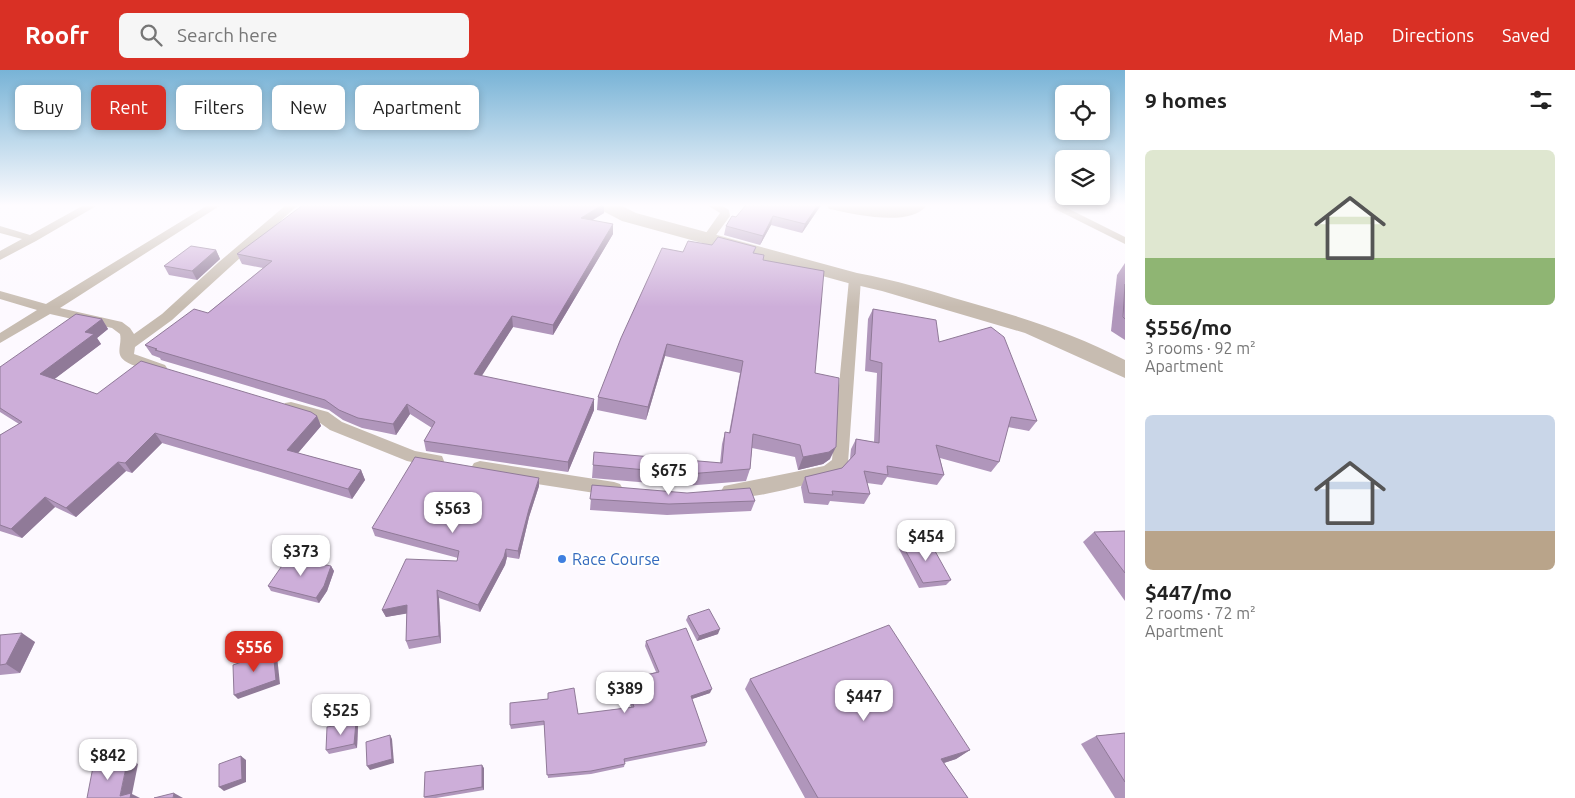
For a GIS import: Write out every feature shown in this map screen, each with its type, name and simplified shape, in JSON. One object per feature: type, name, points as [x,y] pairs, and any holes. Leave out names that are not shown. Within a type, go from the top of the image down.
[{"type":"street","points":[[704,239],[855,279],[886,285],[1033,328],[1091,352],[1125,370]]},
{"type":"lane","points":[[0,256],[32,239]]},
{"type":"lane","points":[[0,339],[161,239]]},
{"type":"lane","points":[[128,346],[167,317],[253,239]]},
{"type":"lane","points":[[711,492],[746,490],[801,479],[829,472],[840,463],[855,279]]},
{"type":"lane","points":[[0,295],[48,309],[117,325],[126,330],[128,334],[127,356],[132,360],[178,374]]},
{"type":"lane","points":[[280,404],[322,416],[336,426],[413,457],[450,463]]},
{"type":"lane","points":[[469,466],[601,488],[629,490]]},
{"type":"building","points":[[257,239],[604,239],[553,325],[512,316],[474,374],[594,399],[568,462],[424,441],[435,422],[407,404],[393,424],[358,418],[339,410],[325,400],[155,350],[157,349],[145,345],[194,309],[208,313],[272,261],[237,254]]},
{"type":"building","points":[[717,239],[725,239],[756,247],[753,253],[764,255],[763,260],[824,271],[815,373],[839,378],[836,447],[829,452],[803,457],[800,445],[753,434],[750,469],[688,474],[593,465],[594,452],[722,463],[725,432],[730,433],[743,361],[667,344],[648,407],[598,397],[621,338],[662,248],[683,252],[688,241],[712,245]]},
{"type":"building","points":[[191,246],[216,250],[192,271],[164,266]]},
{"type":"building","points":[[1125,284],[1125,319],[1123,317]]},
{"type":"building","points":[[873,309],[936,320],[939,342],[991,327],[1004,337],[1037,421],[1011,417],[999,462],[936,445],[944,475],[887,466],[888,475],[864,471],[870,494],[832,491],[833,495],[809,493],[805,477],[842,468],[855,454],[856,439],[879,443],[882,363],[870,360]]},
{"type":"building","points":[[76,314],[102,319],[85,332],[94,334],[40,374],[97,394],[141,361],[311,412],[317,416],[287,450],[361,470],[348,489],[155,433],[125,463],[118,462],[66,508],[45,497],[11,529],[0,525],[0,435],[22,422],[0,408],[0,367]]},
{"type":"building","points":[[415,457],[539,478],[518,551],[506,549],[504,557],[478,605],[437,590],[439,636],[406,641],[407,605],[382,610],[406,559],[457,561],[459,551],[372,528]]},
{"type":"building","points":[[592,485],[687,493],[750,488],[755,501],[669,504],[590,499]]},
{"type":"building","points":[[1125,531],[1125,573],[1094,532]]},
{"type":"building","points":[[930,542],[951,580],[923,583],[902,544]]},
{"type":"building","points":[[288,557],[331,566],[324,586],[316,598],[268,586]]},
{"type":"building","points":[[709,609],[720,629],[699,636],[688,616]]},
{"type":"building","points":[[889,625],[970,750],[941,759],[968,798],[818,798],[750,679]]},
{"type":"building","points":[[686,628],[712,689],[691,696],[707,742],[624,759],[625,764],[591,771],[547,775],[544,721],[510,725],[510,703],[548,699],[548,693],[574,688],[578,714],[634,707],[625,680],[659,672],[646,641]]},
{"type":"building","points":[[22,633],[6,664],[0,665],[0,635]]},
{"type":"building","points":[[273,651],[276,680],[234,695],[233,665]]},
{"type":"building","points":[[356,722],[354,744],[326,750],[327,727]]},
{"type":"building","points":[[1125,733],[1125,782],[1096,736]]},
{"type":"building","points":[[390,735],[392,759],[367,766],[366,742]]},
{"type":"building","points":[[241,756],[242,779],[219,787],[219,764]]},
{"type":"building","points":[[128,758],[120,796],[131,793],[130,798],[87,798],[93,767]]},
{"type":"building","points":[[482,765],[482,787],[424,797],[425,772]]},
{"type":"building","points":[[174,793],[173,798],[154,798]]},
{"type":"place","name":"Race Course","points":[[562,559]]}]
